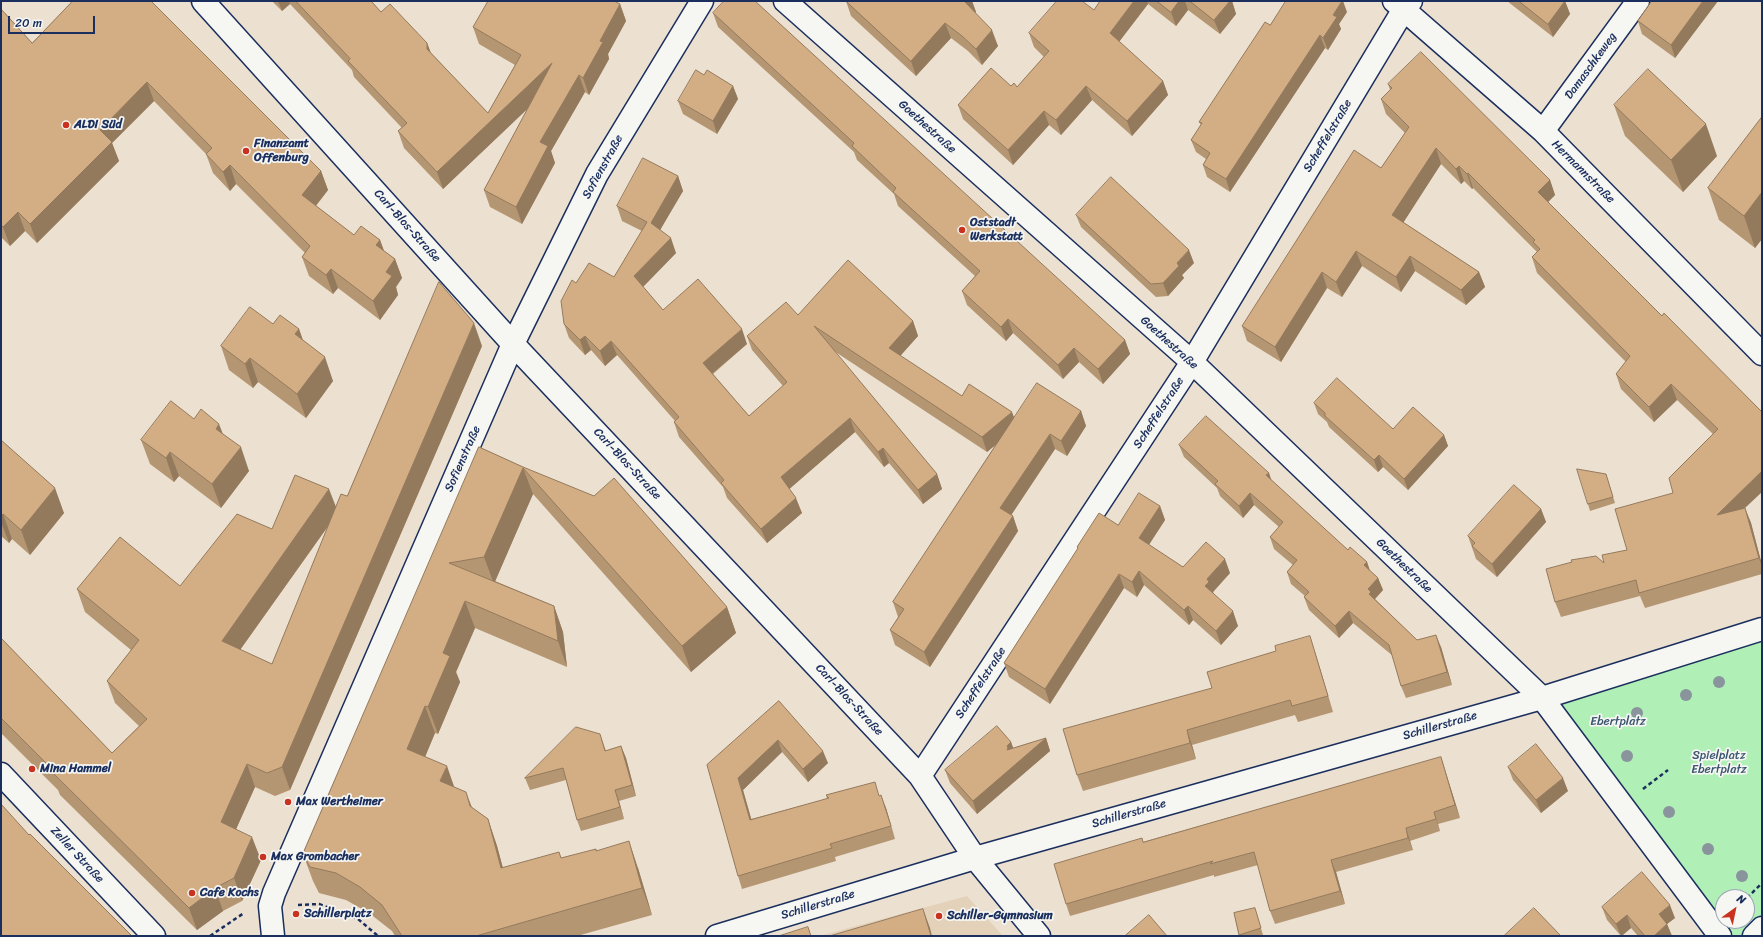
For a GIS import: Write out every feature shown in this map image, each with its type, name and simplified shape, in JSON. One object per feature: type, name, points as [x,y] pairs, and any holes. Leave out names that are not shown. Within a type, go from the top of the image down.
[{"type":"street","name":"Carl-Blos-Straße","points":[[204,1],[513,344],[920,776],[975,858],[1039,936]]},
{"type":"street","name":"Sofienstraße","points":[[273,936],[270,906],[274,894],[513,344],[597,174],[702,1]]},
{"type":"street","name":"Goethestraße","points":[[785,1],[1192,362],[1542,698]]},
{"type":"street","name":"Damaschkeweg","points":[[1543,131],[1638,1]]},
{"type":"street","name":"Scheffelstraße","points":[[920,776],[1192,362],[1403,4]]},
{"type":"street","name":"Hermannstraße","points":[[1403,4],[1543,131],[1759,342]]},
{"type":"street","points":[[1720,936],[1542,698],[1762,629]]},
{"type":"street","name":"Schillerstraße","points":[[717,936],[975,858],[1542,698]]},
{"type":"street","name":"Zeller Straße","points":[[1,774],[154,936]]},
{"type":"street","points":[[1754,936],[1762,928]]},
{"type":"path","points":[[1621,804],[1668,770]]},
{"type":"shaded area","name":"Schiller-Gymnasium","points":[[967,896],[1003,936],[819,936]]},
{"type":"green space","name":"Ebertplatz","points":[[1762,629],[1762,928],[1754,936],[1720,936],[1542,698]]},
{"type":"building","points":[[73,1],[151,1],[321,171],[302,195],[354,235],[361,226],[380,240],[376,245],[395,259],[386,272],[392,276],[373,301],[331,269],[326,275],[302,257],[310,246],[230,165],[223,172],[206,154],[212,148],[147,82],[100,130],[112,142],[30,224],[18,212],[3,227],[1,225],[1,9],[32,43]]},
{"type":"building","points":[[296,1],[371,1],[381,12],[390,4],[427,43],[427,49],[488,113],[521,55],[473,27],[488,1],[614,1],[620,4],[600,41],[603,42],[583,78],[579,75],[540,142],[548,146],[516,207],[484,190],[552,63],[437,172],[398,131],[407,123],[348,61],[350,59]]},
{"type":"building","points":[[724,1],[755,1],[1125,340],[1098,369],[1074,348],[1058,365],[1008,319],[1001,327],[962,291],[980,271],[893,192],[896,188],[852,146],[854,143],[713,13]]},
{"type":"building","points":[[846,1],[966,1],[965,2],[992,30],[976,49],[945,23],[911,61]]},
{"type":"building","points":[[1057,1],[1082,1],[1094,10],[1100,1],[1134,1],[1110,33],[1163,81],[1127,121],[1086,86],[1056,120],[1044,111],[1008,150],[958,105],[991,68],[1011,86],[1014,83],[1017,87],[1049,51],[1029,33]]},
{"type":"building","points":[[1157,1],[1179,1],[1171,12]]},
{"type":"building","points":[[1190,1],[1230,1],[1214,20]]},
{"type":"building","points":[[1286,1],[1342,1],[1333,15],[1337,17],[1323,38],[1320,35],[1226,179],[1203,165],[1210,153],[1191,140],[1202,123],[1199,122],[1265,22],[1270,25]]},
{"type":"building","points":[[1519,1],[1565,1],[1548,24]]},
{"type":"building","points":[[1652,1],[1703,1],[1671,45],[1638,21]]},
{"type":"building","points":[[1421,52],[1550,180],[1538,192],[1662,316],[1664,313],[1762,412],[1762,471],[1717,515],[1745,508],[1759,558],[1639,593],[1636,580],[1555,602],[1546,569],[1572,562],[1571,560],[1596,556],[1604,563],[1602,555],[1627,550],[1615,509],[1673,493],[1669,478],[1718,429],[1671,384],[1649,407],[1616,374],[1630,356],[1532,257],[1540,249],[1533,242],[1535,240],[1468,173],[1467,174],[1459,166],[1456,169],[1436,148],[1392,215],[1479,272],[1461,290],[1410,256],[1396,277],[1356,251],[1336,282],[1322,272],[1275,347],[1242,326],[1354,150],[1381,168],[1409,127],[1381,99],[1392,88],[1388,84]]},
{"type":"building","points":[[1648,69],[1706,124],[1671,160],[1614,105]]},
{"type":"building","points":[[696,70],[704,75],[707,70],[733,86],[713,121],[678,101]]},
{"type":"building","points":[[1762,117],[1762,192],[1744,216],[1708,188]]},
{"type":"building","points":[[643,158],[678,176],[651,223],[671,238],[634,276],[663,310],[698,279],[742,329],[703,363],[749,416],[787,382],[747,336],[786,302],[798,315],[848,260],[913,321],[889,348],[962,396],[969,384],[1012,412],[982,437],[814,326],[937,474],[918,490],[883,448],[878,452],[850,418],[781,477],[796,498],[761,529],[721,483],[724,480],[674,422],[679,417],[611,341],[600,351],[585,336],[580,340],[564,324],[561,301],[572,280],[576,283],[589,263],[614,277],[647,222],[617,206]]},
{"type":"building","points":[[1111,177],[1189,250],[1177,263],[1179,266],[1163,283],[1151,284],[1076,215]]},
{"type":"building","points":[[439,282],[474,323],[282,767],[267,773],[247,764],[221,822],[252,837],[234,878],[215,888],[189,908],[52,772],[53,770],[1,718],[1,638],[112,753],[147,719],[107,681],[139,640],[77,589],[120,537],[180,586],[237,514],[272,529],[295,475],[329,489],[222,641],[272,664],[341,494],[347,496]]},
{"type":"building","points":[[250,307],[273,324],[280,315],[299,329],[295,334],[325,357],[297,394],[250,358],[245,364],[221,346]]},
{"type":"building","points":[[1337,378],[1393,429],[1413,407],[1444,435],[1404,479],[1379,455],[1374,460],[1325,416],[1325,413],[1314,403]]},
{"type":"building","points":[[1037,383],[1081,411],[1061,441],[1050,434],[1000,508],[1013,516],[924,652],[890,630],[904,609],[893,602]]},
{"type":"building","points":[[171,401],[194,419],[201,409],[219,424],[216,429],[241,447],[212,484],[170,452],[166,458],[141,440]]},
{"type":"building","points":[[1206,416],[1269,473],[1266,475],[1348,550],[1350,547],[1367,562],[1364,565],[1378,578],[1368,589],[1371,592],[1369,594],[1417,640],[1436,635],[1447,672],[1401,686],[1389,645],[1349,611],[1335,626],[1304,597],[1309,592],[1287,572],[1297,560],[1270,537],[1283,522],[1250,493],[1239,506],[1215,484],[1218,481],[1179,445]]},
{"type":"building","points":[[1,440],[55,488],[21,530],[3,514],[1,516]]},
{"type":"building","points":[[479,447],[594,496],[614,478],[727,607],[682,646],[523,468],[484,557],[449,563],[554,606],[558,641],[465,601],[443,653],[450,656],[428,707],[425,706],[407,749],[447,766],[440,781],[466,792],[470,806],[488,819],[501,868],[559,852],[561,858],[596,849],[596,851],[629,841],[642,888],[476,936],[402,936],[382,905],[360,887],[336,873],[310,867],[303,854]]},
{"type":"building","points":[[1577,469],[1606,474],[1613,497],[1588,504]]},
{"type":"building","points":[[1514,485],[1541,509],[1492,564],[1472,546],[1475,543],[1468,536]]},
{"type":"building","points":[[1139,493],[1160,506],[1139,538],[1183,567],[1206,542],[1225,559],[1207,579],[1209,582],[1205,586],[1233,611],[1216,631],[1188,606],[1184,610],[1139,571],[1132,582],[1119,574],[1045,689],[1004,663],[1099,513],[1118,525]]},
{"type":"building","points":[[1310,636],[1328,696],[1292,706],[1290,700],[1187,730],[1190,743],[1077,775],[1063,729],[1212,688],[1207,672],[1276,651],[1275,646]]},
{"type":"building","points":[[779,701],[823,751],[803,769],[778,740],[738,778],[750,820],[829,798],[826,795],[875,782],[891,826],[830,844],[832,848],[738,876],[707,765]]},
{"type":"building","points":[[997,726],[1011,742],[1007,746],[1007,750],[1046,738],[973,801],[945,770]]},
{"type":"building","points":[[576,727],[600,734],[605,751],[621,746],[632,785],[615,790],[620,807],[577,820],[563,768],[525,778]]},
{"type":"building","points":[[1536,744],[1563,778],[1536,800],[1508,767]]},
{"type":"building","points":[[1441,757],[1455,805],[1434,812],[1436,819],[1406,828],[1408,838],[1331,860],[1340,891],[1270,911],[1254,852],[1210,864],[1213,861],[1066,904],[1054,864],[1142,838],[1143,842]]},
{"type":"building","points":[[1,804],[29,835],[30,834],[132,936],[1,936]]},
{"type":"building","points":[[1642,872],[1670,905],[1659,914],[1667,924],[1654,936],[1645,936],[1627,915],[1616,924],[1602,907]]},
{"type":"building","points":[[1255,908],[1261,928],[1239,935],[1234,913]]},
{"type":"building","points":[[1534,908],[1561,936],[1504,936]]},
{"type":"building","points":[[923,909],[931,936],[830,936]]},
{"type":"building","points":[[1149,915],[1167,936],[1125,936]]},
{"type":"building","points":[[808,927],[811,936],[779,936]]},
{"type":"place","name":"ALDI Süd","points":[[66,125]]},
{"type":"place","name":"Finanzamt Offenburg","points":[[246,151]]},
{"type":"place","name":"Oststadt Werkstatt","points":[[962,230]]},
{"type":"place","name":"Mina Hammel","points":[[32,769]]},
{"type":"place","name":"Max Wertheimer","points":[[288,802]]},
{"type":"place","name":"Max Grombacher","points":[[263,857]]},
{"type":"place","name":"Cafe Kochs","points":[[192,893]]},
{"type":"place","name":"Schillerplatz","points":[[296,914]]},
{"type":"place","name":"Schiller-Gymnasium","points":[[939,916]]},
{"type":"park label","name":"Spielplatz Ebertplatz","points":[[1719,763]]}]
